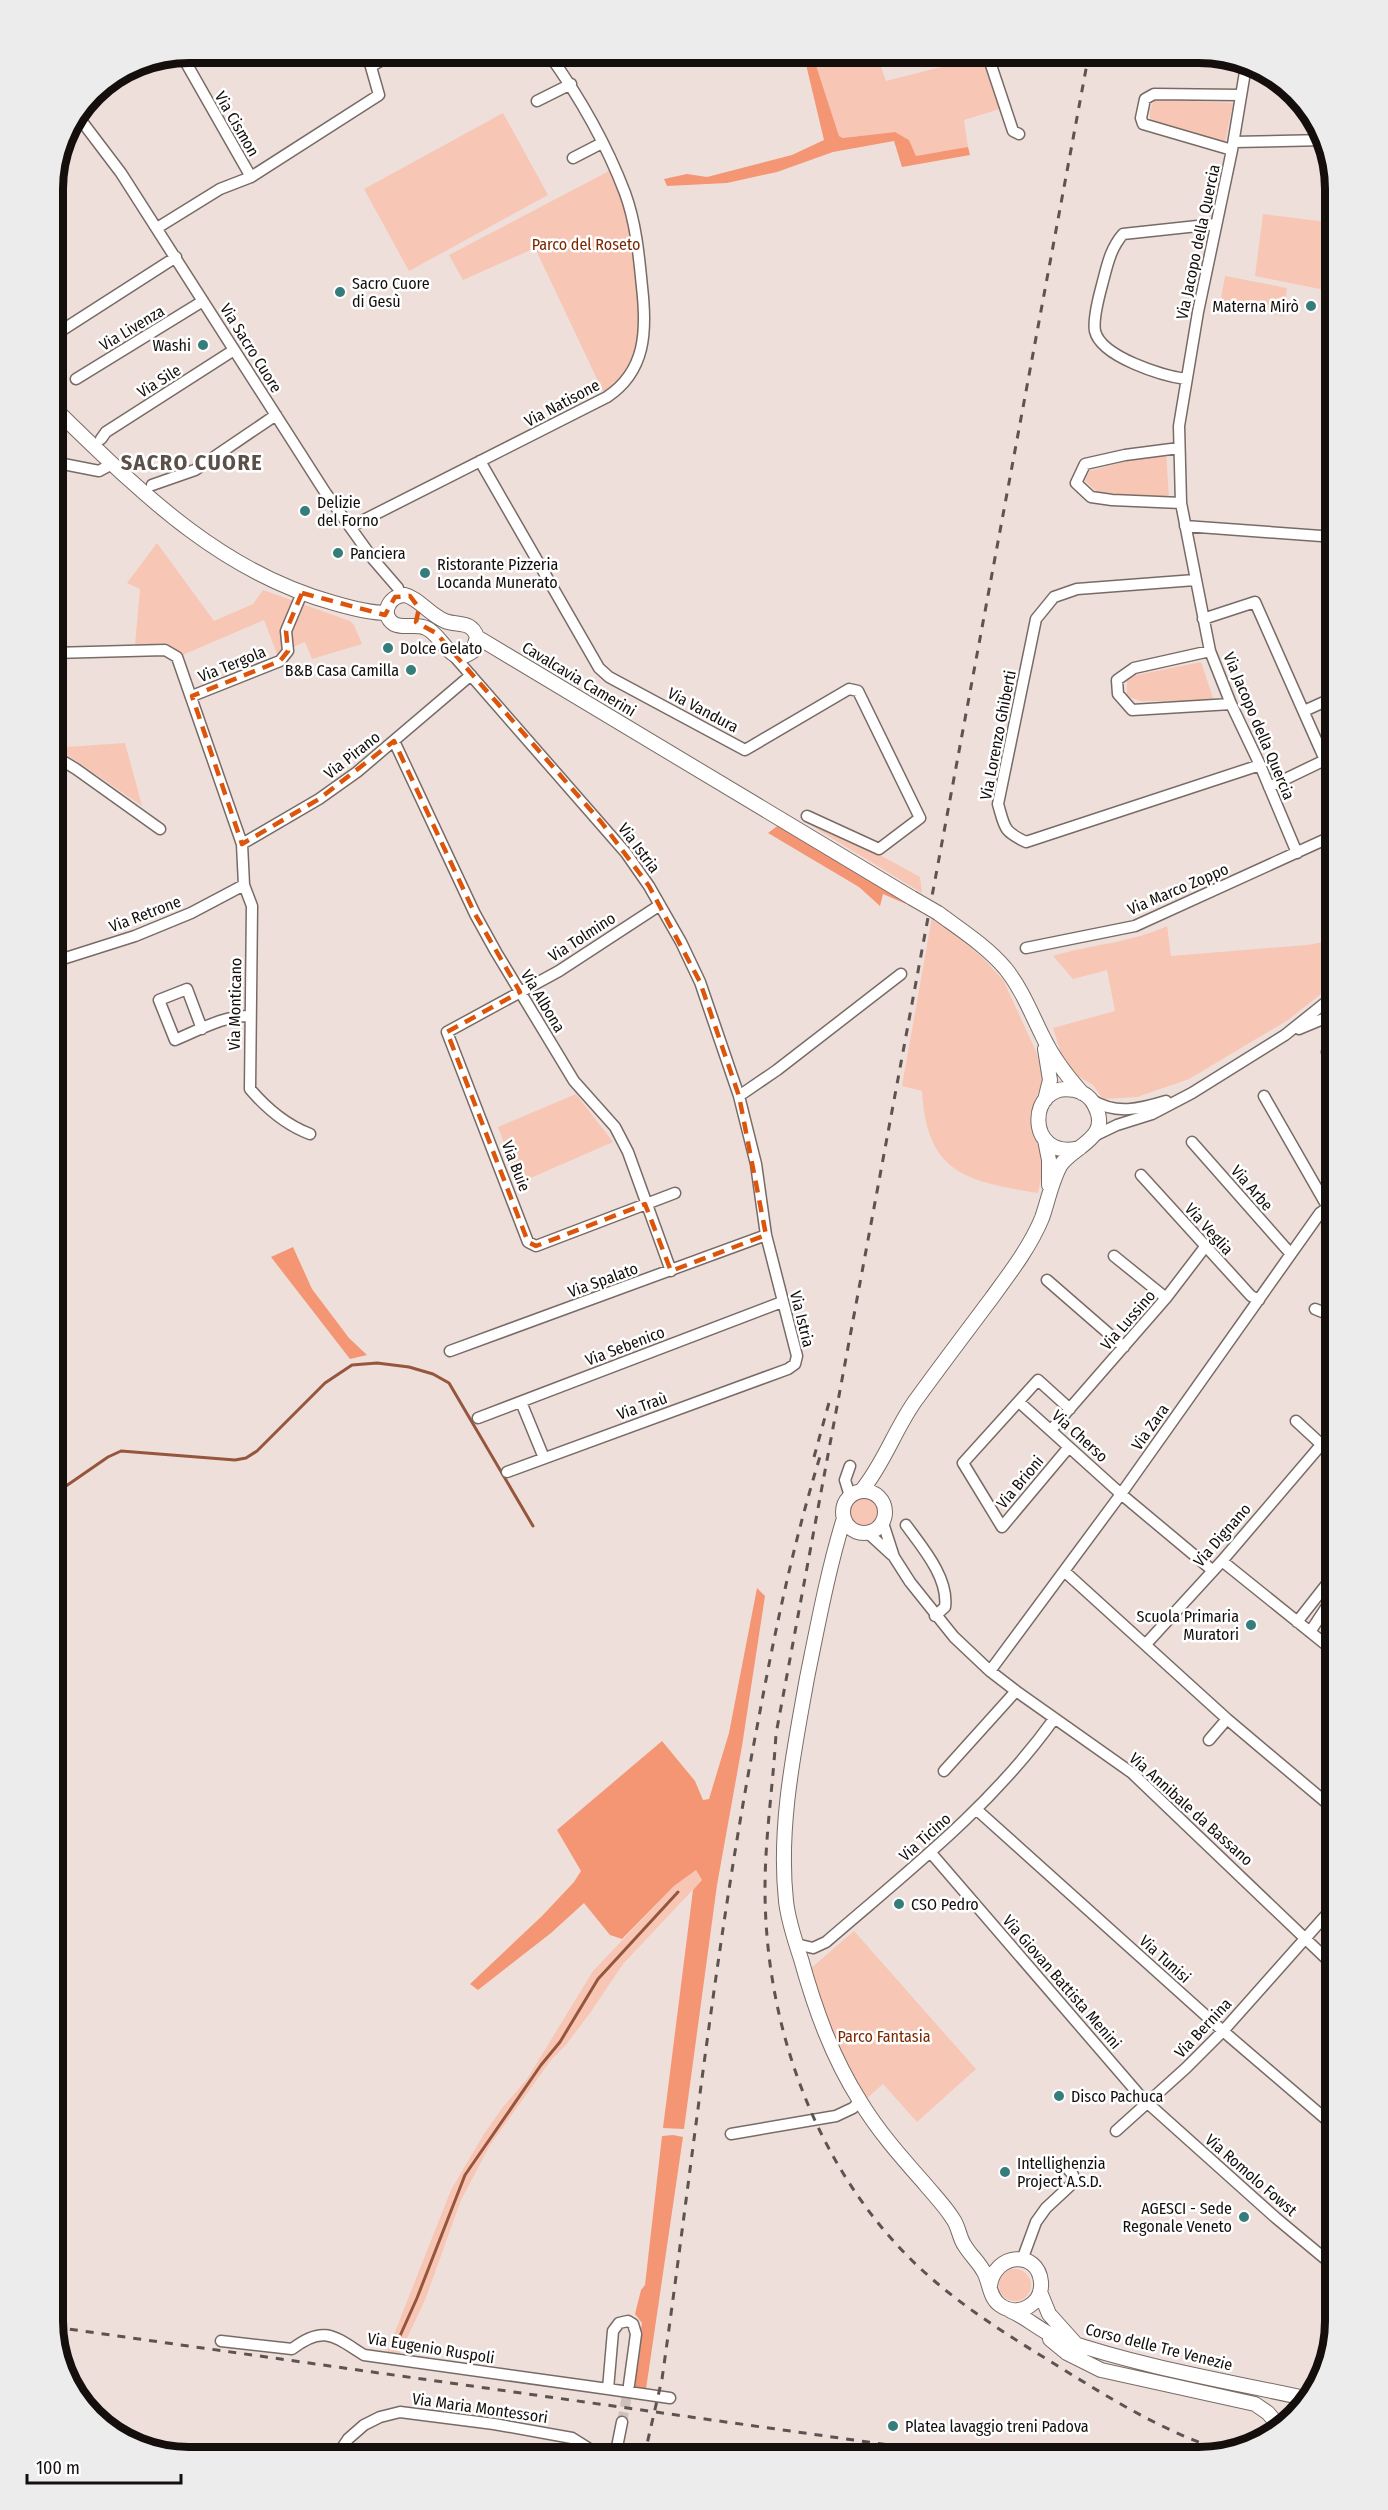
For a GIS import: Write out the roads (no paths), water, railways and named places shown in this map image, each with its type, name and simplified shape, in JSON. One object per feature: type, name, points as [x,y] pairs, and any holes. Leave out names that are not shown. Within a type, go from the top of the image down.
[{"type":"main road","points":[[63,417],[112,464],[192,534],[253,571],[302,592],[361,610],[387,613],[395,624],[424,626],[436,633],[443,641],[446,650],[454,656],[461,657],[473,651],[477,637],[469,626],[455,624],[434,615],[417,604],[410,596],[399,595],[391,600],[387,613]]},
{"type":"main road","points":[[410,625],[418,616],[417,604]]},
{"type":"main road","points":[[443,641],[446,631],[455,624]]},
{"type":"main road","name":"Cavalcavia Camerini","points":[[477,637],[938,913],[973,938],[1005,968],[1027,1001],[1042,1036]]},
{"type":"main road","points":[[844,1518],[844,1506],[882,1460],[916,1398],[1017,1262],[1042,1218],[1049,1192],[1060,1166],[1094,1136],[1099,1117],[1086,1096],[1063,1072],[1042,1036]]},
{"type":"main road","points":[[1042,1036],[1050,1080],[1038,1124],[1045,1140],[1049,1160],[1049,1192]]},
{"type":"main road","points":[[1045,1100],[1062,1090],[1072,1090],[1086,1096]]},
{"type":"main road","points":[[1045,1140],[1061,1149],[1080,1148]]},
{"type":"main road","name":"Via Annibale da Bassano","points":[[882,1460],[880,1497],[886,1510],[882,1523]]},
{"type":"main road","points":[[856,1493],[875,1493],[880,1497]]},
{"type":"main road","name":"Via Annibale da Bassano","points":[[844,1518],[853,1530],[864,1533]]},
{"type":"main road","name":"Corso delle Tre Venezie","points":[[844,1518],[824,1594],[800,1716],[784,1851],[786,1903],[796,1944],[823,2029],[860,2101],[895,2149],[955,2220],[964,2245],[984,2271],[996,2301],[1009,2310],[1023,2316],[1045,2333],[1101,2353],[1300,2397]]},
{"type":"main road","points":[[834,1558],[848,1539],[882,1523]]},
{"type":"main road","points":[[971,2253],[991,2260],[1022,2260],[1034,2267],[1038,2272],[1041,2292],[1049,2314],[1076,2344]]},
{"type":"main road","points":[[990,2286],[994,2270],[1008,2260]]},
{"type":"main road","points":[[1009,2310],[1025,2309],[1032,2305],[1041,2292]]},
{"type":"main road","points":[[1045,2333],[1056,2346],[1101,2370],[1255,2404],[1268,2412],[1275,2421]]},
{"type":"street","name":"Via Cismon","points":[[185,63],[250,177]]},
{"type":"street","points":[[157,228],[220,189],[250,177],[379,95],[371,63]]},
{"type":"street","points":[[372,66],[377,63]]},
{"type":"street","name":"Via Natisone","points":[[350,527],[607,397],[620,388],[641,357],[645,315],[637,240],[625,193],[602,142],[571,84],[555,63]]},
{"type":"street","points":[[990,63],[1012,131],[1019,134]]},
{"type":"street","name":"Via Jacopo della Quercia","points":[[1245,72],[1233,146],[1186,380],[1179,426],[1181,503],[1210,651],[1297,853]]},
{"type":"street","points":[[537,101],[571,84]]},
{"type":"street","name":"Via Jacopo della Quercia","points":[[1233,146],[1143,124],[1141,117],[1145,99],[1154,94],[1240,95]]},
{"type":"street","name":"Via Sacro Cuore","points":[[82,122],[121,173],[276,415],[373,560],[398,588],[399,595]]},
{"type":"street","points":[[573,158],[602,142]]},
{"type":"street","points":[[1233,146],[1315,142]]},
{"type":"street","points":[[1186,380],[1165,376],[1107,350],[1095,331],[1098,299],[1113,246],[1123,234],[1216,225]]},
{"type":"street","points":[[63,330],[176,257]]},
{"type":"street","name":"Via Livenza","points":[[76,379],[203,301]]},
{"type":"street","name":"Via Sile","points":[[101,439],[106,432],[234,350]]},
{"type":"street","points":[[152,485],[195,470],[276,415]]},
{"type":"street","points":[[1179,448],[1125,455],[1085,465],[1076,483],[1091,497],[1181,503]]},
{"type":"street","name":"Via Vandura","points":[[480,461],[599,668],[609,677],[745,750],[849,689],[858,691],[920,818],[879,849],[807,816]]},
{"type":"street","points":[[63,464],[99,471],[112,464]]},
{"type":"street","points":[[1185,526],[1325,536]]},
{"type":"street","name":"Via Lorenzo Ghiberti","points":[[1196,580],[1077,589],[1054,597],[1036,619],[998,804],[1003,823],[1008,833],[1026,842],[1260,765]]},
{"type":"street","name":"Via Tergola","points":[[192,696],[280,661],[288,651],[286,631],[302,592]]},
{"type":"street","points":[[1203,619],[1255,602],[1325,760],[1269,787]]},
{"type":"street","name":"Via Tergola","points":[[63,653],[165,650],[177,657],[243,844]]},
{"type":"street","points":[[1210,651],[1134,668],[1117,680],[1118,694],[1132,710],[1231,704]]},
{"type":"street","name":"Via Istria","points":[[454,656],[608,831],[636,867],[681,942],[700,982],[739,1096],[756,1164],[766,1234],[796,1356],[795,1364],[788,1369]]},
{"type":"street","name":"Via Pirano","points":[[243,844],[319,799],[357,772],[471,675]]},
{"type":"street","points":[[1305,711],[1325,702]]},
{"type":"street","name":"Via Albona","points":[[394,741],[475,914],[574,1081],[615,1128],[628,1152],[671,1271]]},
{"type":"street","points":[[63,761],[160,829]]},
{"type":"street","name":"Via Marco Zoppo","points":[[1026,948],[1135,926],[1325,840]]},
{"type":"street","name":"Via Monticano","points":[[243,844],[244,885],[252,906],[250,1089],[262,1103],[291,1127],[310,1134]]},
{"type":"street","name":"Via Retrone","points":[[63,959],[135,936],[191,913],[244,885]]},
{"type":"street","name":"Via Tolmino","points":[[520,992],[559,971],[660,906]]},
{"type":"street","points":[[739,1096],[777,1070],[901,974]]},
{"type":"street","points":[[202,1029],[187,989],[159,1000],[175,1040],[237,1016],[250,1016]]},
{"type":"street","name":"Via Buie","points":[[520,992],[447,1032],[528,1242],[536,1246],[675,1193]]},
{"type":"street","points":[[1094,1136],[1117,1125],[1152,1114],[1192,1093],[1285,1035],[1325,1002]]},
{"type":"street","points":[[1285,1035],[1325,1018]]},
{"type":"street","points":[[1086,1096],[1103,1107],[1122,1111],[1192,1093]]},
{"type":"street","points":[[1264,1096],[1325,1194]]},
{"type":"street","name":"Via Arbe","points":[[1192,1142],[1290,1253]]},
{"type":"street","name":"Via Veglia","points":[[1141,1175],[1205,1247],[1251,1296],[1258,1300]]},
{"type":"street","name":"Via Zara","points":[[990,1671],[1121,1494],[1290,1253],[1325,1211]]},
{"type":"street","name":"Via Spalato","points":[[450,1351],[766,1234]]},
{"type":"street","name":"Via Lussino","points":[[1052,1430],[1166,1298],[1205,1247]]},
{"type":"street","points":[[1114,1256],[1166,1298]]},
{"type":"street","points":[[1047,1280],[1124,1347]]},
{"type":"street","name":"Via Sebenico","points":[[478,1418],[782,1302]]},
{"type":"street","points":[[1315,1309],[1325,1313]]},
{"type":"street","name":"Via Traù","points":[[507,1472],[788,1369]]},
{"type":"street","points":[[1019,1402],[1038,1380],[1070,1409]]},
{"type":"street","points":[[520,1402],[544,1458]]},
{"type":"street","name":"Via Cherso","points":[[1019,1402],[1121,1494],[1212,1570]]},
{"type":"street","name":"Via Brioni","points":[[1019,1402],[963,1463],[1002,1527],[1070,1447]]},
{"type":"street","points":[[1296,1421],[1325,1448]]},
{"type":"street","name":"Via Dignano","points":[[1146,1644],[1222,1561],[1321,1445]]},
{"type":"street","points":[[850,1466],[845,1480],[856,1493]]},
{"type":"street","name":"Via Annibale da Bassano","points":[[882,1523],[894,1557],[935,1616],[990,1671],[1132,1773],[1325,1958]]},
{"type":"street","points":[[906,1525],[931,1561],[947,1595],[945,1607],[935,1616]]},
{"type":"street","name":"Via Annibale da Bassano","points":[[864,1533],[894,1557]]},
{"type":"street","points":[[1222,1561],[1325,1644]]},
{"type":"street","points":[[1064,1571],[1227,1719],[1325,1802]]},
{"type":"street","points":[[1297,1622],[1325,1587]]},
{"type":"street","points":[[1310,1632],[1325,1609]]},
{"type":"street","points":[[944,1771],[1016,1691]]},
{"type":"street","name":"Via Ticino","points":[[796,1944],[813,1948],[826,1941],[931,1853],[977,1810],[1054,1719]]},
{"type":"street","points":[[1209,1740],[1227,1719]]},
{"type":"street","name":"Via Tunisi","points":[[977,1810],[1222,2031],[1325,2119]]},
{"type":"street","name":"Via Giovan Battista Menini","points":[[931,1853],[1148,2103]]},
{"type":"street","name":"Via Bernina","points":[[1116,2131],[1222,2031],[1325,1916]]},
{"type":"street","points":[[731,2134],[836,2116],[853,2108],[860,2101]]},
{"type":"street","name":"Via Romolo Fowst","points":[[1148,2103],[1276,2218],[1325,2259]]},
{"type":"street","points":[[1022,2260],[1036,2222],[1046,2208],[1074,2182],[1073,2175],[1068,2169]]},
{"type":"street","points":[[608,2389],[613,2331],[615,2326],[623,2322],[633,2324],[636,2334],[629,2385]]},
{"type":"street","name":"Via Eugenio Ruspoli","points":[[221,2341],[292,2349],[302,2341],[319,2334],[335,2336],[364,2355],[670,2398]]},
{"type":"street","name":"Via Maria Montessori","points":[[343,2447],[364,2425],[380,2417],[400,2412],[494,2424],[561,2436],[581,2442],[587,2447]]},
{"type":"street","points":[[617,2447],[622,2422]]},
{"type":"waterway","points":[[63,1488],[108,1457],[121,1451],[235,1460],[246,1458],[257,1451],[325,1383],[352,1365],[377,1363],[409,1367],[433,1374],[449,1383],[533,1526]]},
{"type":"waterway","points":[[395,2347],[417,2298],[465,2175],[541,2065],[560,2042],[598,1979],[678,1892]]},
{"type":"tunnel","points":[[622,2422],[629,2385]]},
{"type":"railway","points":[[1087,63],[776,1734],[765,1870],[767,1942],[775,1994],[787,2046],[804,2096],[827,2144],[854,2190],[885,2232],[936,2282],[964,2305],[1009,2335],[1130,2410],[1211,2446]]},
{"type":"railway","points":[[814,1457],[830,1399]]},
{"type":"railway","points":[[646,2447],[662,2379],[717,1967],[743,1804],[786,1585],[822,1450]]},
{"type":"railway","points":[[63,2328],[903,2447]]},
{"type":"place","name":"Sacro Cuore di Gesù","points":[[340,292]]},
{"type":"place","name":"Materna Mirò","points":[[1311,306]]},
{"type":"place","name":"Washi","points":[[203,345]]},
{"type":"place","name":"Delizie del Forno","points":[[305,511]]},
{"type":"place","name":"Panciera","points":[[338,553]]},
{"type":"place","name":"Ristorante Pizzeria Locanda Munerato","points":[[425,573]]},
{"type":"place","name":"Dolce Gelato","points":[[388,648]]},
{"type":"place","name":"B&B Casa Camilla","points":[[411,670]]},
{"type":"place","name":"Scuola Primaria Muratori","points":[[1251,1625]]},
{"type":"place","name":"CSO Pedro","points":[[899,1904]]},
{"type":"place","name":"Disco Pachuca","points":[[1059,2096]]},
{"type":"place","name":"Intellighenzia Project A.S.D.","points":[[1005,2172]]},
{"type":"place","name":"AGESCI - Sede Regonale Veneto","points":[[1244,2217]]},
{"type":"place","name":"Platea lavaggio treni Padova","points":[[893,2426]]},
{"type":"district","name":"SACRO CUORE","points":[[192,462]]},
{"type":"park label","name":"Parco del Roseto","points":[[586,244]]},
{"type":"park label","name":"Parco Fantasia","points":[[884,2036]]}]
